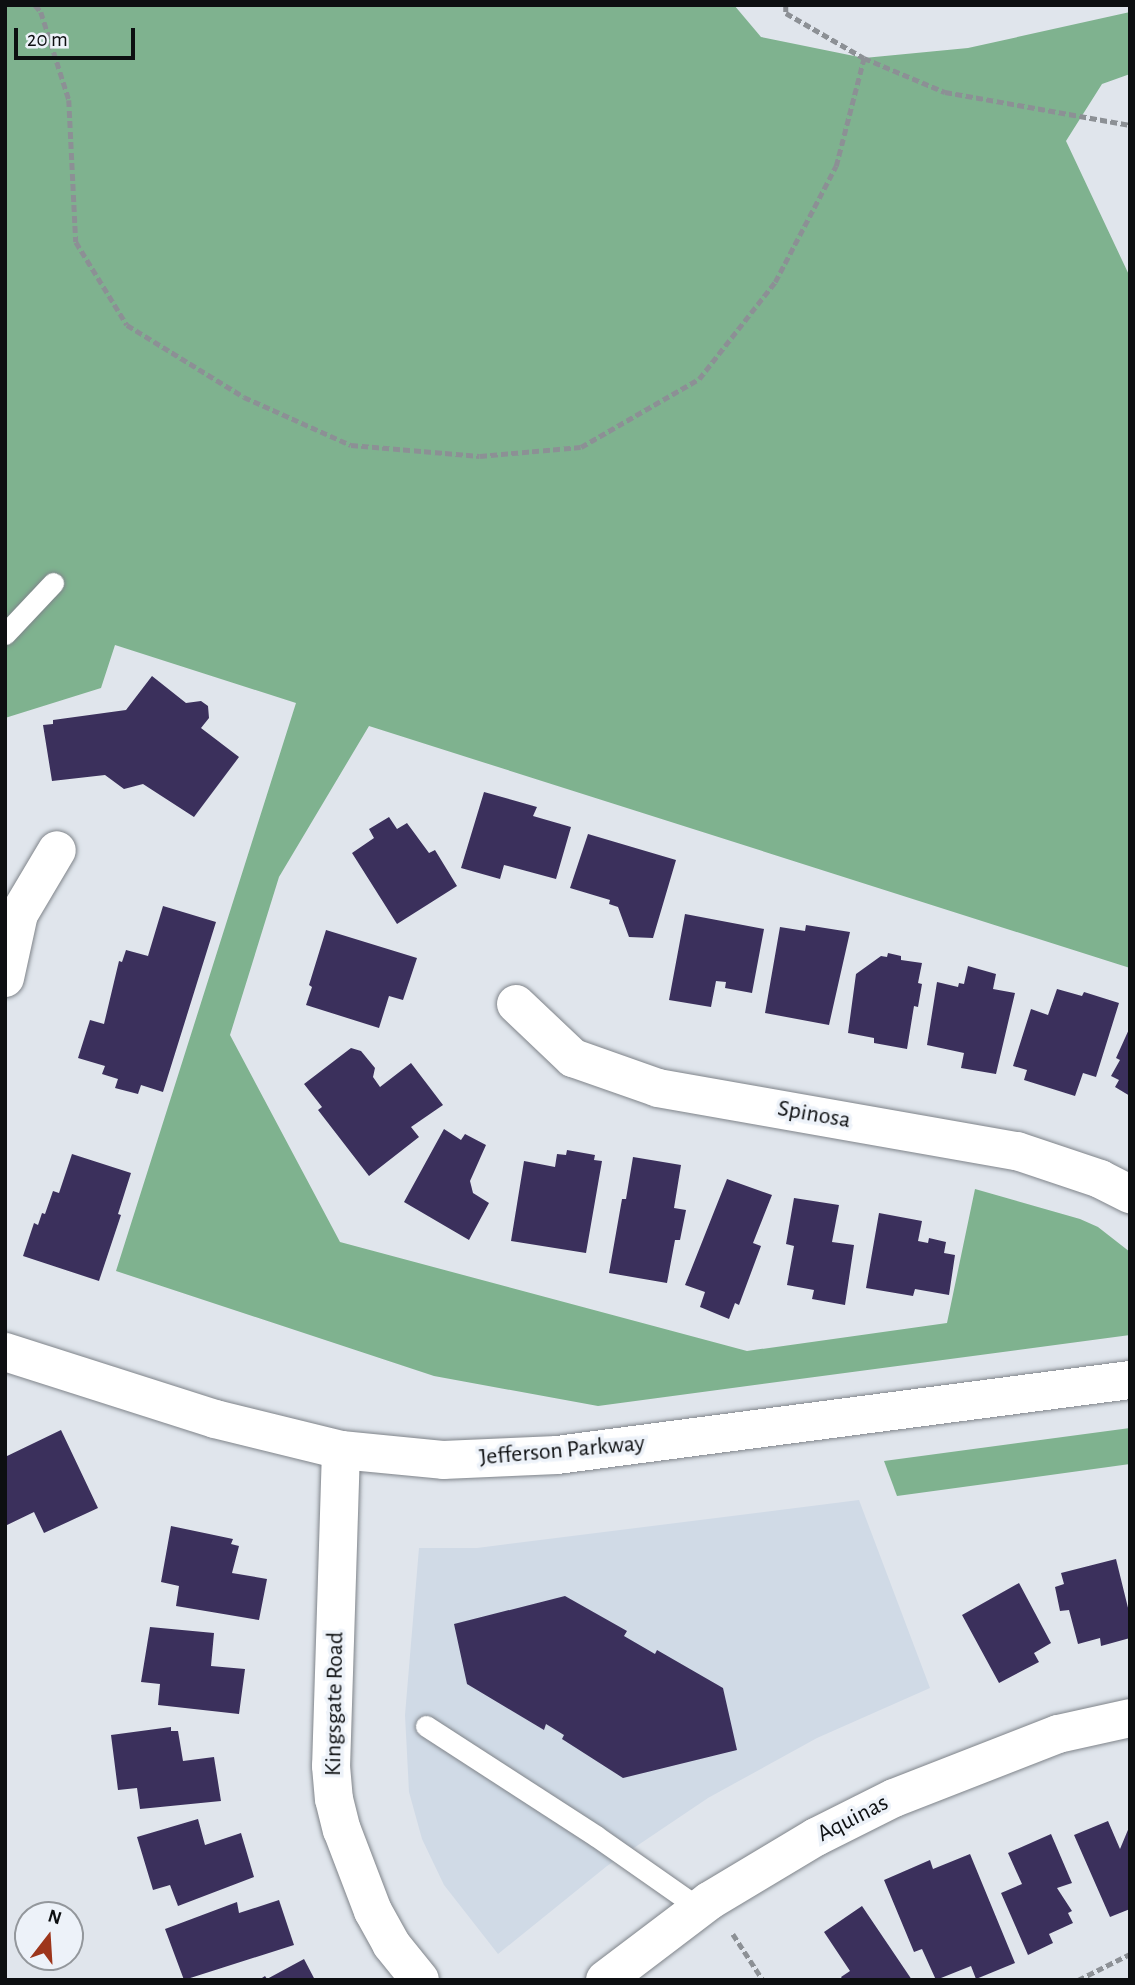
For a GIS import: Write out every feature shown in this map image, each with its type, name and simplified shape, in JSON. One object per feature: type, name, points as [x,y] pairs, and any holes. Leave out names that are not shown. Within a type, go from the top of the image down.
[{"type":"street","points":[[5,978],[19,914],[57,850]]},
{"type":"street","name":"Spinosa","points":[[516,1004],[573,1058],[658,1087],[1017,1151],[1100,1180],[1130,1194]]},
{"type":"street","name":"Jefferson Parkway","points":[[5,1352],[215,1419],[341,1450],[443,1460],[557,1455],[1130,1380]]},
{"type":"street","name":"Kingsgate Road","points":[[341,1450],[331,1766],[334,1798],[342,1830],[373,1910],[391,1944],[420,1980]]},
{"type":"street","name":"Aquinas","points":[[605,1980],[704,1905],[816,1837],[907,1792],[1058,1734],[1130,1717]]},
{"type":"lane","points":[[5,634],[53,583]]},
{"type":"lane","points":[[426,1727],[704,1905]]},
{"type":"path","points":[[35,5],[41,12],[69,100],[76,242],[127,325],[244,397],[351,445],[480,456],[581,447],[699,379],[775,282],[836,166],[864,58]]},
{"type":"path","points":[[786,5],[786,13],[864,58],[945,92],[1130,125]]},
{"type":"path","points":[[704,1905],[764,1980]]},
{"type":"path","points":[[1078,1980],[1130,1954]]},
{"type":"shaded area","points":[[859,1500],[930,1688],[817,1738],[708,1798],[607,1866],[498,1954],[444,1885],[422,1839],[409,1792],[405,1715],[419,1548],[477,1548]]},
{"type":"green space","points":[[5,5],[734,5],[761,37],[864,58],[968,48],[1130,12],[1130,74],[1102,84],[1066,141],[1130,277],[1130,968],[369,726],[279,877],[230,1035],[340,1242],[747,1351],[947,1323],[975,1189],[1080,1219],[1098,1227],[1130,1252],[1130,1335],[598,1406],[434,1376],[116,1271],[296,703],[115,645],[101,688],[5,718]]},
{"type":"green space","points":[[1130,1428],[1130,1464],[897,1496],[884,1461]]},
{"type":"building","points":[[152,676],[186,703],[201,701],[208,706],[209,718],[201,728],[239,757],[194,817],[143,784],[124,789],[105,775],[52,781],[43,725],[53,724],[53,720],[126,710]]},
{"type":"building","points":[[484,792],[537,807],[533,816],[571,827],[556,879],[504,865],[500,879],[461,868]]},
{"type":"building","points":[[389,817],[397,829],[407,823],[429,853],[435,850],[457,886],[397,924],[352,853],[374,838],[369,829]]},
{"type":"building","points":[[588,834],[676,860],[653,938],[629,937],[618,907],[609,904],[610,900],[570,888]]},
{"type":"building","points":[[163,906],[216,922],[163,1092],[141,1085],[138,1094],[115,1088],[118,1079],[102,1074],[105,1066],[78,1058],[90,1020],[104,1024],[119,961],[122,962],[126,950],[148,956]]},
{"type":"building","points":[[685,914],[764,929],[752,993],[725,988],[726,982],[716,981],[711,1007],[669,1000]]},
{"type":"building","points":[[806,925],[850,932],[829,1025],[765,1013],[780,927],[805,931]]},
{"type":"building","points":[[326,930],[417,958],[403,1000],[389,996],[379,1028],[306,1005],[312,987],[309,985]]},
{"type":"building","points":[[888,953],[901,956],[901,960],[922,963],[918,983],[922,984],[918,1007],[914,1006],[907,1049],[874,1043],[874,1038],[848,1033],[856,974],[881,956],[887,957]]},
{"type":"building","points":[[968,966],[996,974],[993,989],[1015,993],[996,1074],[961,1068],[964,1053],[927,1045],[937,982],[958,987],[959,983],[964,984]]},
{"type":"building","points":[[1057,989],[1082,996],[1084,992],[1119,1003],[1096,1077],[1083,1073],[1075,1096],[1024,1080],[1027,1070],[1013,1066],[1031,1009],[1048,1015]]},
{"type":"building","points":[[1130,1027],[1130,1096],[1115,1087],[1119,1080],[1111,1076],[1120,1060],[1116,1058]]},
{"type":"building","points":[[351,1048],[361,1051],[375,1068],[373,1077],[380,1087],[411,1063],[443,1105],[411,1127],[419,1137],[369,1176],[318,1110],[322,1107],[304,1084]]},
{"type":"building","points":[[444,1129],[461,1140],[465,1134],[486,1145],[470,1181],[473,1193],[489,1203],[469,1240],[404,1202]]},
{"type":"building","points":[[567,1150],[595,1155],[594,1160],[602,1161],[586,1253],[511,1241],[524,1161],[555,1167],[557,1154],[566,1155]]},
{"type":"building","points":[[72,1154],[131,1173],[118,1214],[121,1215],[99,1281],[23,1256],[34,1223],[38,1225],[42,1213],[45,1214],[53,1191],[59,1193]]},
{"type":"building","points":[[633,1157],[681,1165],[674,1208],[686,1210],[680,1240],[675,1240],[667,1283],[609,1273],[622,1199],[626,1199]]},
{"type":"building","points":[[727,1179],[772,1195],[753,1243],[761,1246],[739,1305],[735,1303],[729,1319],[700,1307],[705,1292],[685,1285]]},
{"type":"building","points":[[794,1198],[839,1205],[832,1242],[854,1245],[845,1305],[812,1299],[814,1290],[787,1285],[794,1246],[786,1244]]},
{"type":"building","points":[[879,1213],[922,1221],[918,1241],[928,1243],[929,1238],[946,1242],[944,1253],[955,1255],[949,1295],[915,1289],[913,1296],[866,1288]]},
{"type":"building","points":[[61,1430],[98,1508],[44,1533],[34,1512],[5,1526],[5,1457]]},
{"type":"building","points":[[171,1526],[233,1539],[231,1544],[239,1546],[232,1573],[267,1579],[259,1620],[176,1606],[179,1586],[161,1582]]},
{"type":"building","points":[[1116,1559],[1130,1616],[1130,1638],[1101,1646],[1100,1638],[1078,1644],[1069,1610],[1060,1611],[1055,1587],[1064,1584],[1061,1573]]},
{"type":"building","points":[[1019,1583],[1051,1643],[1034,1653],[1039,1662],[999,1683],[962,1615]]},
{"type":"building","points":[[565,1596],[627,1631],[624,1636],[655,1654],[657,1650],[723,1688],[737,1750],[623,1778],[562,1739],[564,1735],[546,1724],[544,1730],[467,1684],[454,1624]]},
{"type":"building","points":[[150,1627],[214,1633],[211,1666],[245,1669],[239,1714],[158,1705],[160,1684],[141,1682]]},
{"type":"building","points":[[171,1727],[171,1731],[178,1731],[183,1761],[214,1757],[221,1801],[140,1809],[137,1788],[118,1790],[111,1735]]},
{"type":"building","points":[[198,1819],[205,1845],[241,1833],[254,1877],[178,1906],[170,1885],[153,1890],[137,1837]]},
{"type":"building","points":[[1108,1821],[1120,1849],[1130,1825],[1130,1909],[1110,1917],[1074,1835]]},
{"type":"building","points":[[1051,1834],[1072,1883],[1057,1888],[1072,1911],[1068,1913],[1073,1923],[1049,1934],[1053,1943],[1028,1955],[1001,1893],[1022,1884],[1008,1853]]},
{"type":"building","points":[[970,1854],[1015,1963],[976,1979],[971,1966],[936,1980],[922,1949],[914,1952],[884,1880],[930,1860],[933,1869]]},
{"type":"building","points":[[279,1900],[294,1945],[184,1980],[165,1929],[237,1902],[239,1913]]},
{"type":"building","points":[[862,1906],[912,1980],[843,1980],[841,1977],[850,1971],[824,1932]]},
{"type":"building","points":[[304,1959],[315,1980],[259,1980],[265,1976],[267,1979]]}]
